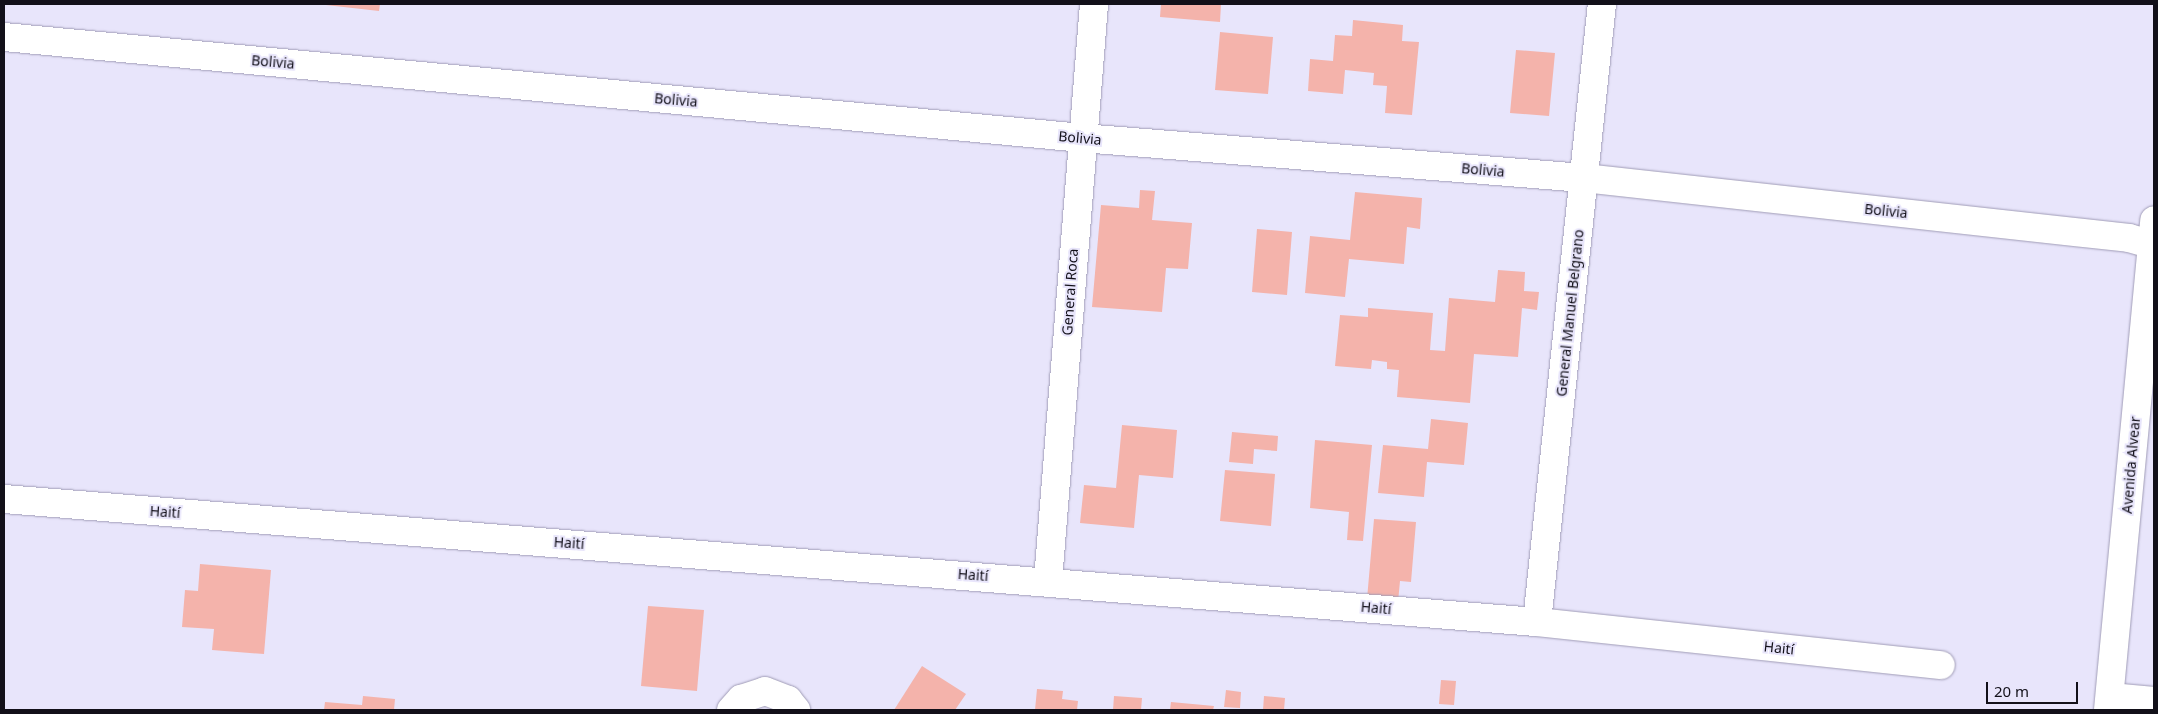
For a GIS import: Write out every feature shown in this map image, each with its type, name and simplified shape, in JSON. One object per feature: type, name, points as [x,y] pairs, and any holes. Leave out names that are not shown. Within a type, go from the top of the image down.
[{"type":"street","name":"General Roca","points":[[1048,581],[1094,4]]},
{"type":"street","name":"General Manuel Belgrano","points":[[1538,622],[1602,4]]},
{"type":"street","name":"Bolivia","points":[[4,37],[1082,138],[1584,178],[2129,238],[2153,237]]},
{"type":"street","name":"Avenida Alvear","points":[[2109,704],[2153,237]]},
{"type":"street","name":"Haití","points":[[4,499],[1048,581],[1538,622],[1941,665]]},
{"type":"street","points":[[731,710],[741,699],[765,691],[788,700],[796,710]]},
{"type":"street","points":[[2109,704],[2154,701]]},
{"type":"building","points":[[317,4],[380,4],[379,11]]},
{"type":"building","points":[[1161,4],[1221,4],[1220,22],[1160,17]]},
{"type":"building","points":[[1353,20],[1403,25],[1402,41],[1419,42],[1412,115],[1385,113],[1387,86],[1373,85],[1374,73],[1345,70],[1343,94],[1308,91],[1310,59],[1333,61],[1335,35],[1352,36]]},
{"type":"building","points":[[1220,32],[1273,37],[1268,94],[1215,90]]},
{"type":"building","points":[[1516,50],[1555,53],[1549,116],[1510,113]]},
{"type":"building","points":[[1140,190],[1155,191],[1152,220],[1192,223],[1188,269],[1166,268],[1162,312],[1092,307],[1101,205],[1139,208]]},
{"type":"building","points":[[1355,192],[1422,198],[1420,229],[1407,227],[1404,264],[1349,259],[1345,297],[1305,293],[1310,236],[1350,240]]},
{"type":"building","points":[[1257,229],[1292,232],[1287,295],[1252,292]]},
{"type":"building","points":[[1498,270],[1525,272],[1524,291],[1539,292],[1537,310],[1522,308],[1518,357],[1474,354],[1470,403],[1397,397],[1399,370],[1387,369],[1387,362],[1372,360],[1371,369],[1335,366],[1340,315],[1368,317],[1368,308],[1433,313],[1430,350],[1445,351],[1449,298],[1495,302]]},
{"type":"building","points":[[1431,419],[1468,423],[1464,465],[1427,462],[1424,497],[1378,493],[1383,445],[1428,449]]},
{"type":"building","points":[[1122,425],[1177,430],[1173,478],[1139,475],[1134,528],[1080,523],[1084,485],[1116,488]]},
{"type":"building","points":[[1232,432],[1278,436],[1277,451],[1254,449],[1253,464],[1229,462]]},
{"type":"building","points":[[1315,440],[1372,445],[1363,541],[1347,540],[1349,512],[1310,508]]},
{"type":"building","points":[[1225,470],[1275,474],[1271,526],[1220,521]]},
{"type":"building","points":[[1374,519],[1416,522],[1411,582],[1400,581],[1398,602],[1367,599]]},
{"type":"building","points":[[200,564],[271,570],[264,654],[212,650],[214,629],[182,627],[185,590],[198,591]]},
{"type":"building","points":[[648,606],[704,610],[697,691],[641,686]]},
{"type":"building","points":[[922,666],[966,694],[955,710],[894,710]]},
{"type":"building","points":[[1441,680],[1456,681],[1454,705],[1439,704]]},
{"type":"building","points":[[1037,689],[1063,691],[1062,699],[1078,701],[1077,710],[1035,710]]},
{"type":"building","points":[[1226,690],[1241,692],[1240,708],[1224,707]]},
{"type":"building","points":[[363,696],[395,699],[394,710],[324,710],[325,702],[362,705]]},
{"type":"building","points":[[1114,696],[1142,698],[1141,710],[1113,710]]},
{"type":"building","points":[[1264,696],[1285,698],[1284,710],[1263,710]]},
{"type":"building","points":[[1171,702],[1214,706],[1213,710],[1170,710]]}]
